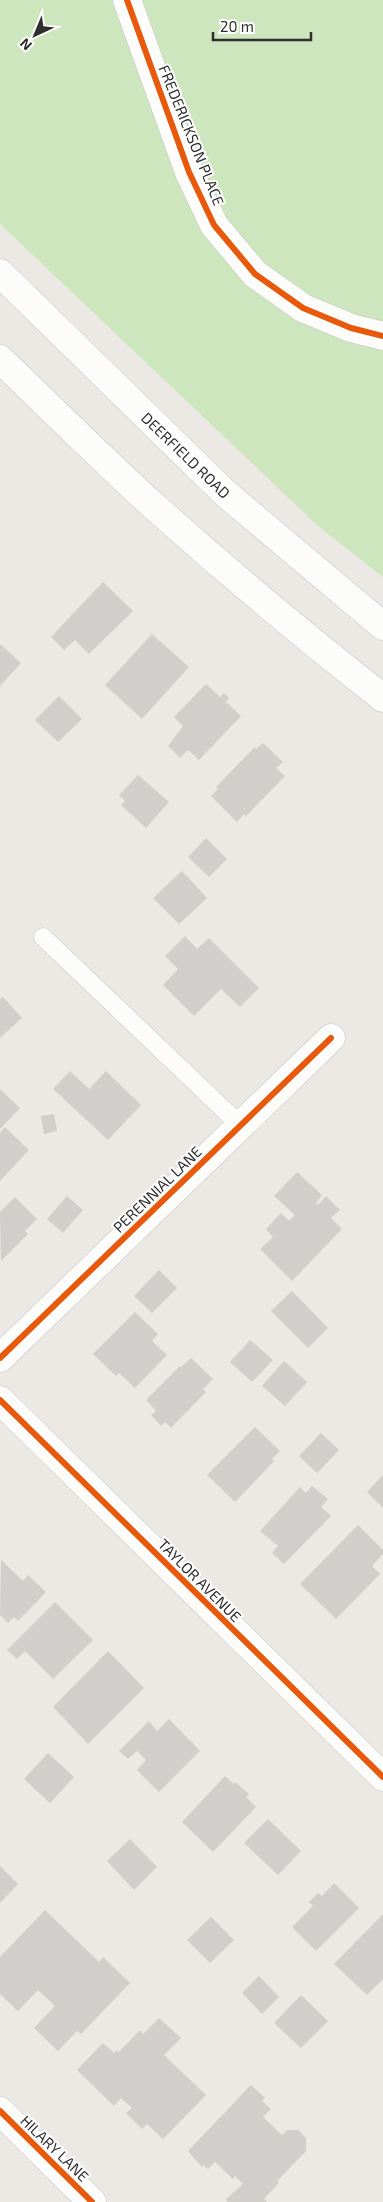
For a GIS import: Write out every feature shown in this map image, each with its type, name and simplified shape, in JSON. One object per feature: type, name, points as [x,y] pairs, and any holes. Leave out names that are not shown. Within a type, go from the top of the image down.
[{"type":"street","name":"FREDERICKSON PLACE","points":[[127,0],[189,172],[214,225],[255,274],[303,308],[351,328],[383,336]]},
{"type":"street","name":"DEERFIELD ROAD","points":[[0,273],[226,494],[383,626]]},
{"type":"street","points":[[0,359],[206,553],[279,616],[383,698]]},
{"type":"street","name":"PERENNIAL LANE","points":[[0,1358],[331,1038]]},
{"type":"street","name":"TAYLOR AVENUE","points":[[0,1400],[383,1777]]},
{"type":"street","name":"HILARY LANE","points":[[0,2111],[92,2202]]},
{"type":"lane","points":[[43,936],[240,1125]]},
{"type":"green space","points":[[0,0],[383,0],[383,577],[318,526],[0,224]]},
{"type":"building","points":[[103,582],[133,611],[89,654],[75,640],[64,650],[51,637]]},
{"type":"building","points":[[152,634],[189,667],[142,719],[105,685]]},
{"type":"building","points":[[0,644],[21,663],[0,686]]},
{"type":"building","points":[[206,684],[220,697],[224,693],[229,698],[226,702],[241,716],[199,760],[188,750],[180,758],[168,746],[183,726],[174,717]]},
{"type":"building","points":[[59,696],[82,719],[58,742],[35,720]]},
{"type":"building","points":[[263,743],[283,762],[276,768],[285,776],[246,816],[244,814],[237,822],[211,796],[218,789],[216,787],[255,747],[256,749]]},
{"type":"building","points":[[138,775],[169,802],[146,828],[121,805],[125,801],[119,795]]},
{"type":"building","points":[[206,838],[227,859],[209,877],[188,857]]},
{"type":"building","points":[[182,871],[207,898],[179,924],[153,898]]},
{"type":"building","points":[[185,936],[197,949],[209,938],[259,988],[240,1007],[221,989],[194,1016],[163,985],[178,969],[165,956]]},
{"type":"building","points":[[3,997],[22,1018],[0,1038],[0,999]]},
{"type":"building","points":[[70,1071],[89,1089],[106,1071],[141,1105],[108,1140],[53,1089]]},
{"type":"building","points":[[0,1089],[20,1108],[0,1129]]},
{"type":"building","points":[[54,1114],[57,1131],[44,1134],[41,1116]]},
{"type":"building","points":[[5,1127],[29,1150],[0,1181],[0,1133]]},
{"type":"building","points":[[297,1172],[322,1195],[316,1203],[318,1205],[326,1196],[340,1210],[331,1218],[342,1229],[292,1281],[260,1249],[273,1237],[266,1229],[281,1213],[289,1221],[295,1215],[274,1196]]},
{"type":"building","points":[[67,1196],[83,1210],[63,1233],[47,1219]]},
{"type":"building","points":[[15,1197],[37,1219],[25,1231],[28,1234],[1,1261],[0,1212]]},
{"type":"building","points":[[159,1270],[177,1288],[152,1313],[134,1296]]},
{"type":"building","points":[[292,1291],[328,1328],[308,1348],[271,1311]]},
{"type":"building","points":[[135,1312],[158,1334],[152,1341],[167,1355],[135,1388],[119,1373],[116,1376],[93,1354]]},
{"type":"building","points":[[250,1340],[273,1360],[252,1382],[230,1362]]},
{"type":"building","points":[[191,1358],[213,1379],[203,1389],[206,1392],[171,1428],[165,1422],[161,1426],[151,1415],[156,1411],[146,1400],[180,1366]]},
{"type":"building","points":[[284,1361],[307,1382],[285,1406],[262,1386]]},
{"type":"building","points":[[255,1427],[280,1451],[272,1459],[274,1461],[235,1502],[207,1475]]},
{"type":"building","points":[[321,1433],[339,1450],[317,1473],[299,1456]]},
{"type":"building","points":[[383,1475],[383,1508],[367,1492]]},
{"type":"building","points":[[312,1486],[328,1499],[321,1507],[331,1516],[284,1564],[272,1553],[278,1546],[260,1531],[300,1487],[306,1493]]},
{"type":"building","points":[[358,1525],[383,1550],[383,1554],[372,1566],[380,1574],[336,1619],[300,1584]]},
{"type":"building","points":[[1,1560],[23,1581],[28,1575],[46,1592],[18,1621],[14,1617],[8,1623],[0,1615]]},
{"type":"building","points":[[55,1602],[93,1640],[53,1679],[25,1651],[17,1659],[7,1650]]},
{"type":"building","points":[[108,1651],[144,1688],[88,1744],[53,1707]]},
{"type":"building","points":[[169,1719],[200,1751],[159,1792],[137,1770],[146,1760],[137,1751],[128,1759],[119,1751],[149,1721],[157,1731]]},
{"type":"building","points":[[48,1753],[74,1777],[50,1803],[24,1779]]},
{"type":"building","points":[[225,1776],[249,1794],[246,1797],[256,1807],[213,1852],[182,1822]]},
{"type":"building","points":[[268,1819],[301,1851],[278,1875],[244,1843]]},
{"type":"building","points":[[130,1839],[157,1867],[134,1890],[107,1861]]},
{"type":"building","points":[[0,1866],[18,1884],[0,1903]]},
{"type":"building","points":[[334,1883],[359,1908],[316,1951],[292,1927],[313,1906],[309,1902],[318,1893],[322,1896]]},
{"type":"building","points":[[45,1910],[99,1962],[103,1957],[130,1983],[81,2034],[77,2031],[58,2051],[34,2028],[55,2006],[38,1990],[18,2011],[0,1994],[0,1957]]},
{"type":"building","points":[[383,1914],[383,1979],[367,1995],[334,1964]]},
{"type":"building","points":[[211,1917],[234,1940],[210,1963],[187,1940]]},
{"type":"building","points":[[259,1976],[279,1997],[262,2014],[242,1993]]},
{"type":"building","points":[[301,1995],[328,2021],[301,2048],[274,2023]]},
{"type":"building","points":[[159,2018],[181,2038],[164,2055],[206,2095],[163,2139],[147,2124],[142,2129],[126,2113],[132,2108],[121,2098],[114,2106],[77,2070],[103,2043],[114,2053],[117,2050],[119,2052],[140,2030],[143,2034]]},
{"type":"building","points":[[251,2085],[265,2098],[262,2101],[271,2109],[263,2117],[282,2135],[287,2130],[298,2130],[306,2138],[306,2151],[277,2181],[279,2183],[264,2199],[267,2202],[227,2202],[226,2199],[243,2184],[235,2176],[233,2179],[215,2162],[208,2169],[204,2165],[202,2167],[188,2151]]},
{"type":"cycle path","points":[[127,0],[189,172],[214,225],[255,274],[303,308],[351,328],[383,336]]},
{"type":"cycle path","points":[[0,1358],[331,1038]]},
{"type":"cycle path","points":[[0,1400],[383,1777]]},
{"type":"cycle path","points":[[0,2111],[92,2202]]}]
